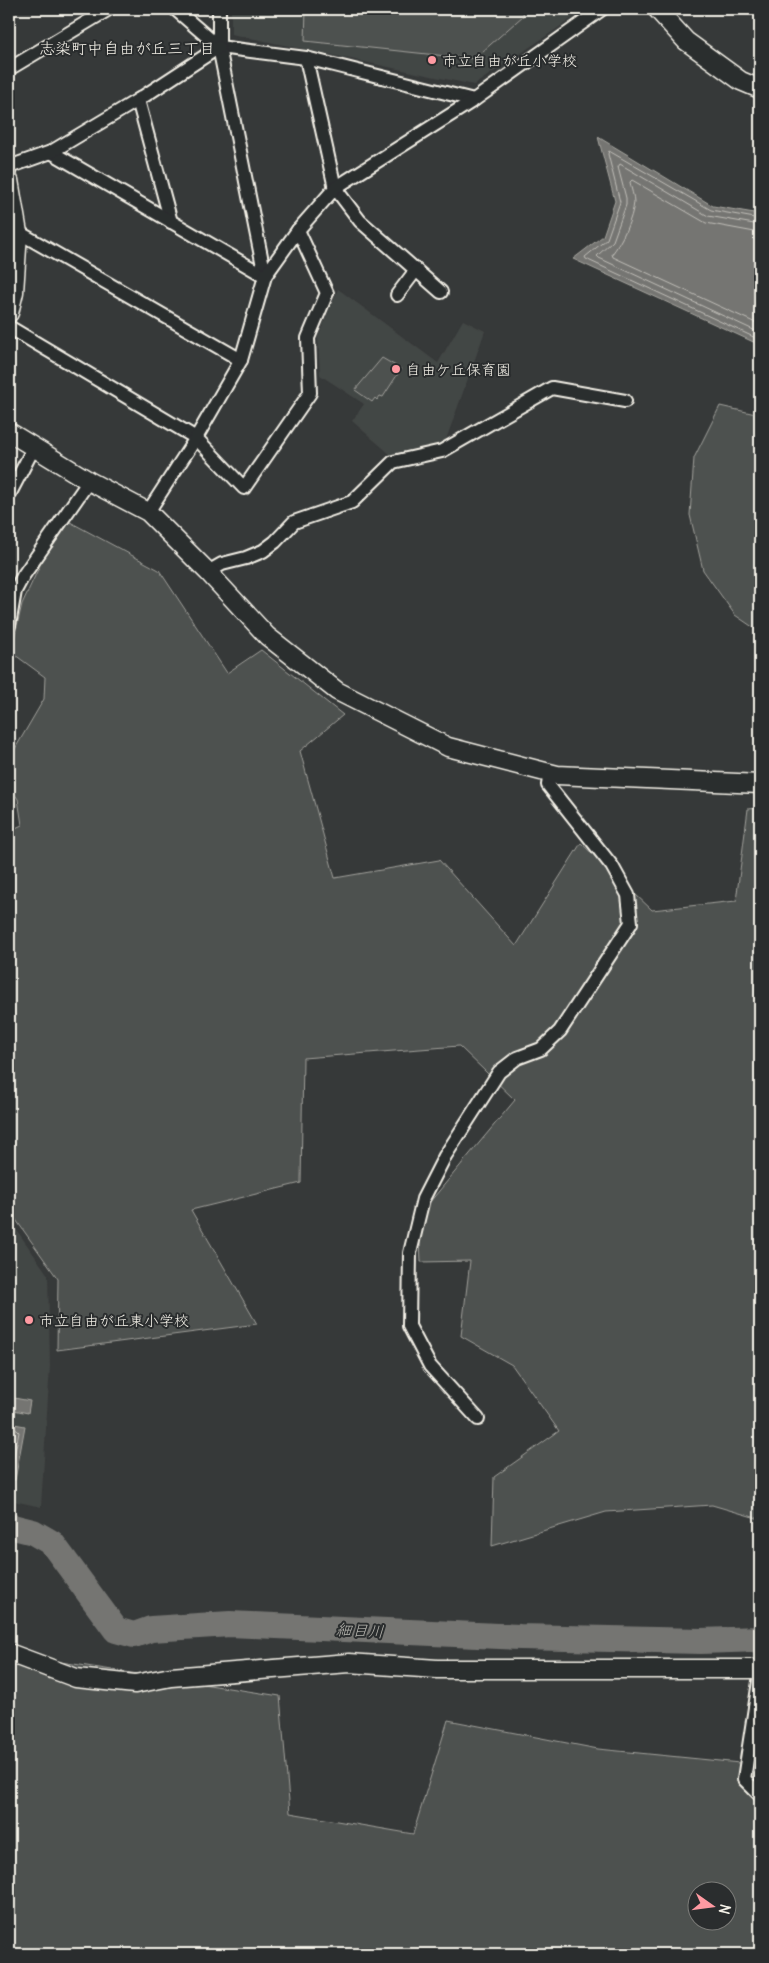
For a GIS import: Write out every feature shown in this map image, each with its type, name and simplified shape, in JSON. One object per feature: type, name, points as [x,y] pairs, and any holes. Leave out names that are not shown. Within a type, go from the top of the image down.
[{"type":"street","points":[[9,69],[109,9]]},
{"type":"street","points":[[175,9],[219,47],[306,58],[474,100]]},
{"type":"street","points":[[219,9],[219,47],[265,276]]},
{"type":"street","points":[[148,512],[196,438],[241,360],[265,276],[298,230],[335,188],[474,100],[602,9]]},
{"type":"street","points":[[657,9],[686,41],[741,81],[760,88]]},
{"type":"street","points":[[9,167],[51,152],[138,100],[219,47]]},
{"type":"street","points":[[306,58],[335,188],[360,220],[441,292]]},
{"type":"street","points":[[138,100],[171,222]]},
{"type":"street","points":[[51,152],[265,276]]},
{"type":"street","points":[[9,180],[14,230],[14,292],[9,313]]},
{"type":"street","points":[[14,230],[241,360]]},
{"type":"street","points":[[9,327],[196,438],[244,488],[310,393],[308,338],[327,293],[298,230]]},
{"type":"street","points":[[397,295],[416,270]]},
{"type":"street","points":[[208,572],[222,564],[246,558],[263,551],[275,542],[294,522],[352,502],[392,462],[442,451],[552,388],[625,401]]},
{"type":"street","points":[[9,432],[89,481],[148,512],[208,572],[267,636],[337,691],[448,748],[550,773],[656,781],[760,784]]},
{"type":"street","points":[[9,495],[34,448]]},
{"type":"street","points":[[9,625],[12,590],[89,481]]},
{"type":"street","points":[[478,1419],[430,1366],[408,1326],[410,1253],[423,1199],[445,1156],[499,1072],[517,1058],[541,1049],[560,1031],[631,922],[628,895],[612,866],[548,785],[550,773]]},
{"type":"street","points":[[9,1653],[76,1678],[135,1684],[171,1677],[349,1663],[437,1669],[760,1670]]},
{"type":"street","points":[[760,1675],[744,1779],[760,1795]]},
{"type":"shaded area","name":"市立自由が丘小学校","points":[[231,9],[586,9],[474,85],[231,34]]},
{"type":"shaded area","points":[[306,9],[521,9],[524,15],[474,59],[305,41]]},
{"type":"shaded area","name":"自由ケ丘保育園","points":[[338,289],[438,363],[463,320],[485,331],[443,448],[391,455],[352,421],[364,404],[320,375],[318,337]]},
{"type":"shaded area","points":[[382,358],[401,369],[383,397],[380,396],[377,400],[375,398],[372,402],[355,390]]},
{"type":"shaded area","points":[[720,406],[760,415],[760,632],[735,615],[703,570],[690,515],[694,458]]},
{"type":"shaded area","points":[[70,522],[159,570],[227,673],[261,650],[343,715],[300,751],[335,878],[439,860],[516,946],[581,843],[652,910],[736,901],[748,809],[760,808],[760,1519],[712,1505],[606,1512],[492,1546],[494,1477],[559,1431],[512,1365],[461,1336],[470,1261],[421,1262],[419,1215],[515,1100],[459,1046],[303,1058],[301,1183],[191,1210],[257,1324],[57,1350],[58,1279],[9,1210],[9,831],[22,825],[18,799],[9,786],[9,759],[44,699],[45,677],[11,652],[22,604],[41,563]]},
{"type":"shaded area","name":"市立自由が丘東小学校","points":[[9,1219],[48,1275],[50,1366],[41,1507],[9,1500]]},
{"type":"shaded area","points":[[9,1654],[280,1696],[290,1813],[413,1834],[448,1720],[598,1749],[760,1765],[760,1954],[9,1954]]},
{"type":"water","points":[[598,137],[713,206],[760,214],[760,345],[573,259],[603,236],[615,201]]},
{"type":"water","points":[[9,1397],[30,1401],[28,1413],[9,1409]]},
{"type":"water","points":[[9,1423],[25,1426],[15,1480],[9,1479]]},
{"type":"waterway","name":"細目川","points":[[9,1526],[33,1532],[52,1543],[116,1630],[134,1635],[151,1629],[230,1624],[520,1637],[701,1641],[760,1639]]},
{"type":"place","name":"市立自由が丘小学校","points":[[432,60]]},
{"type":"place","name":"自由ケ丘保育園","points":[[396,369]]},
{"type":"place","name":"市立自由が丘東小学校","points":[[29,1320]]},
{"type":"district","name":"志染町中自由が丘三丁目","points":[[127,48]]}]
